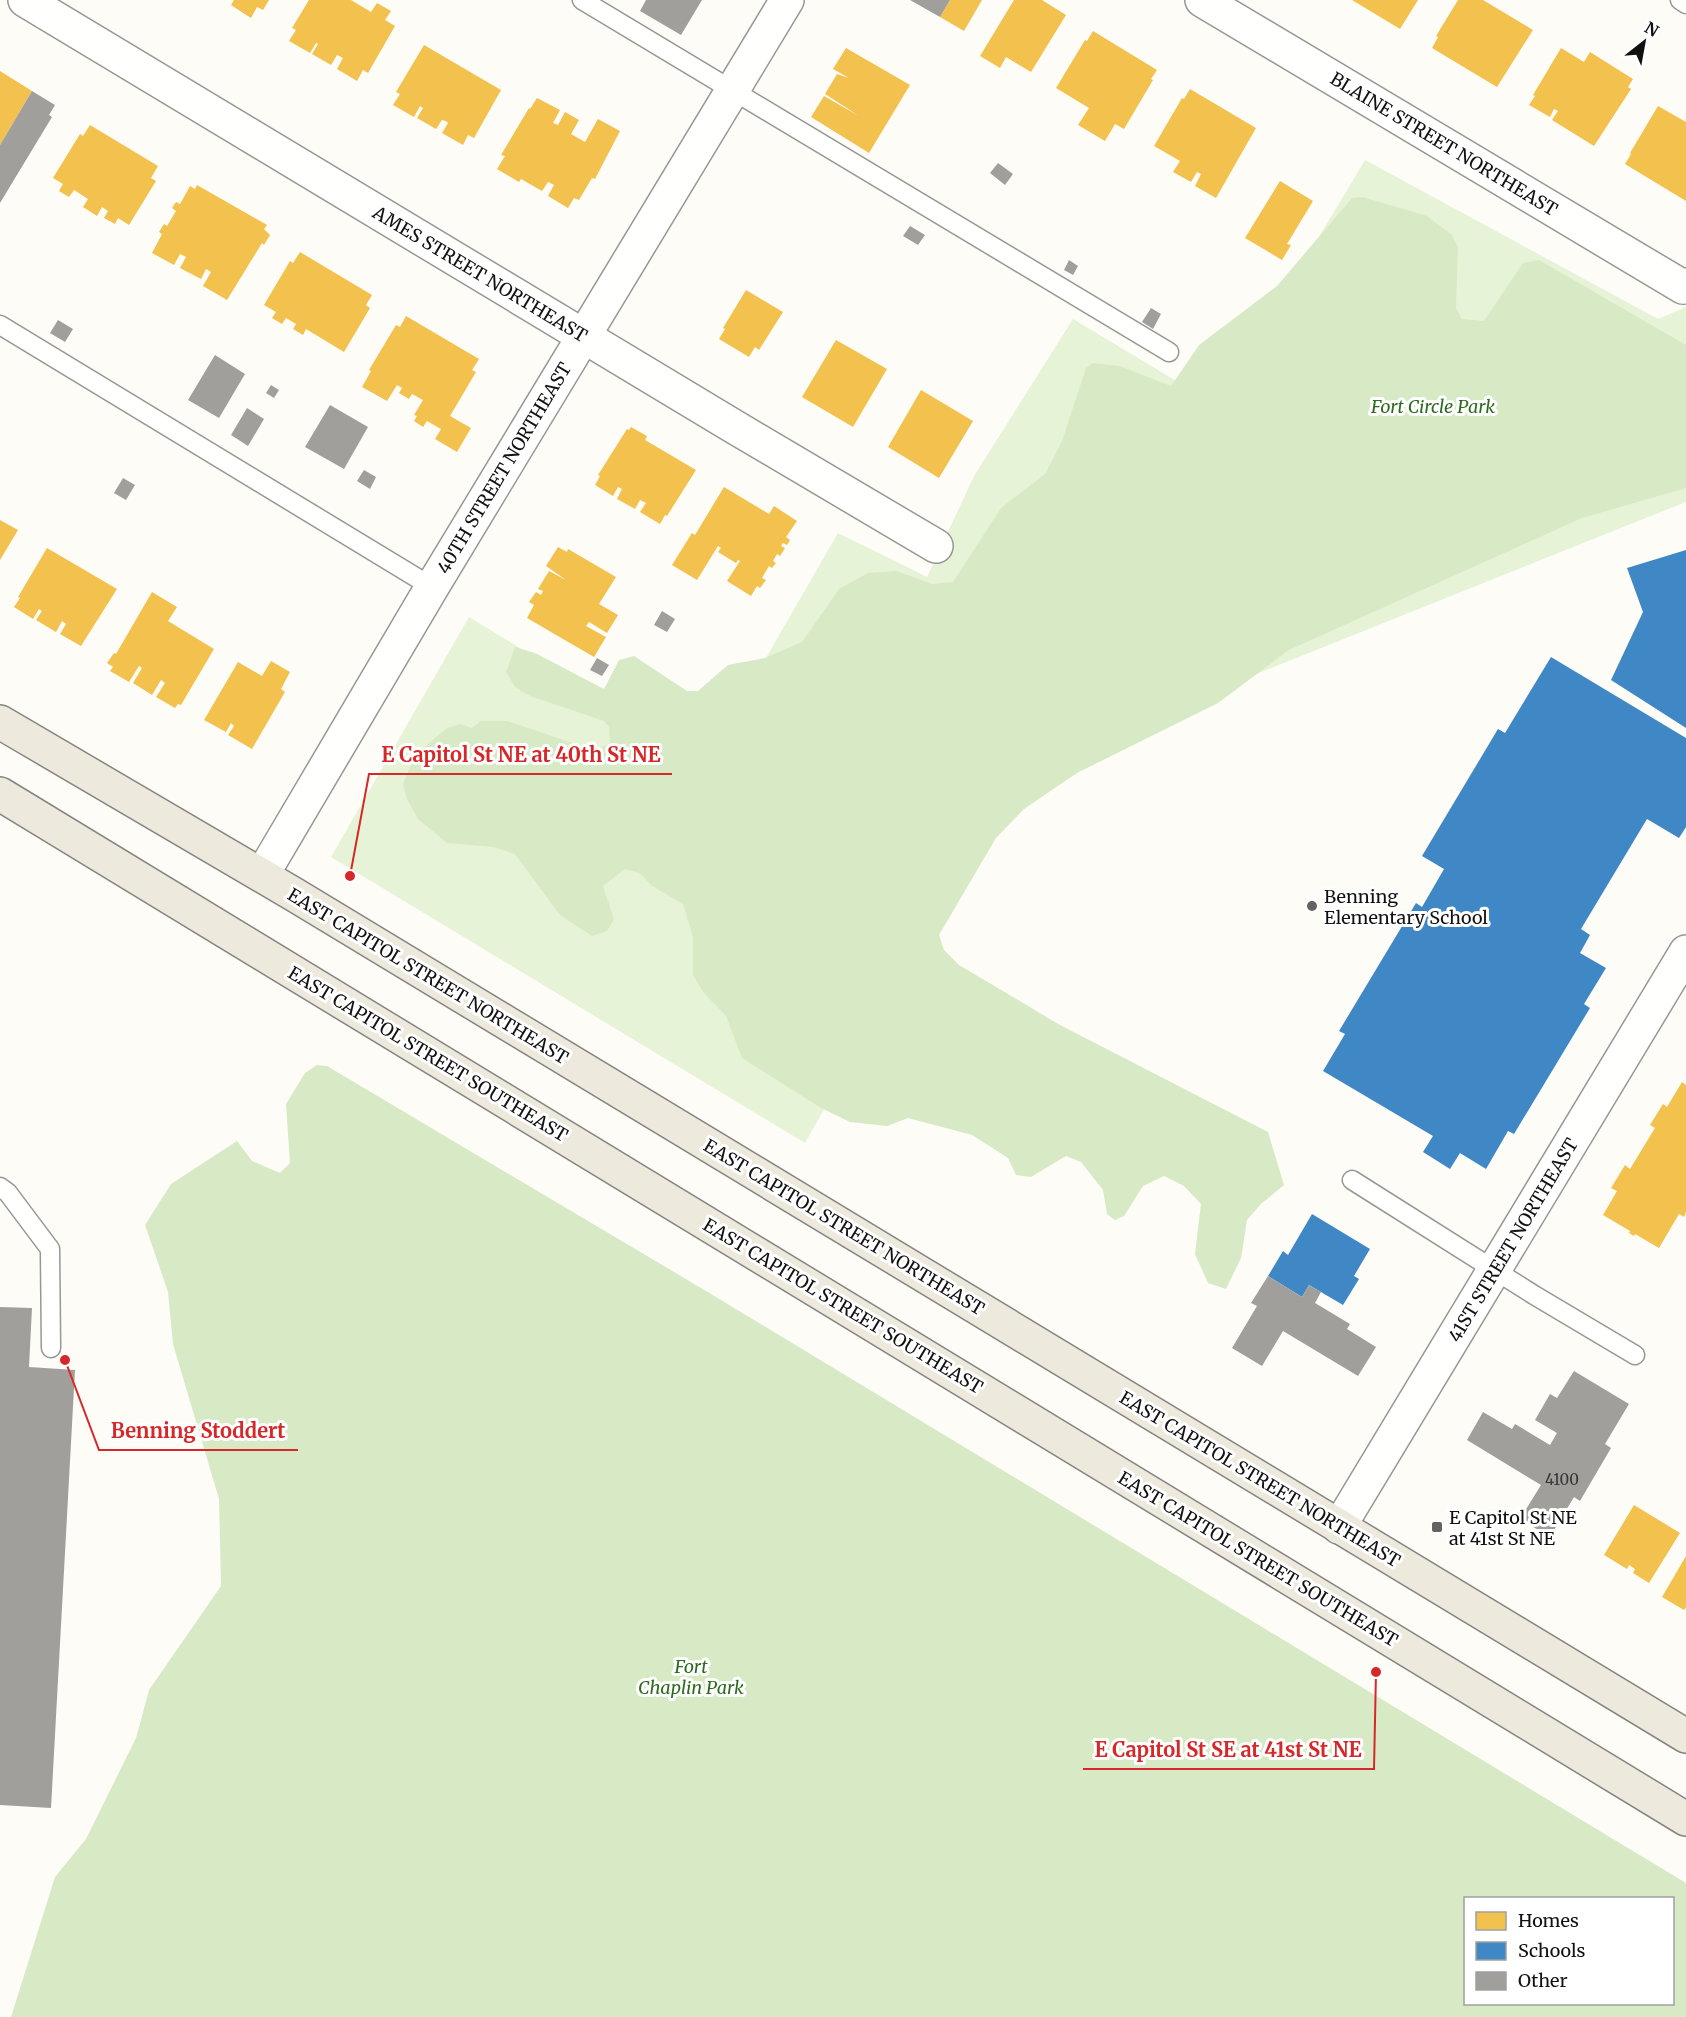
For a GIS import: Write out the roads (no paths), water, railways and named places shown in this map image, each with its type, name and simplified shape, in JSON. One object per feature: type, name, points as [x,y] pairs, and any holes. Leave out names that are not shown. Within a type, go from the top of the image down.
[{"type":"main road","name":"EAST CAPITOL STREET NORTHEAST","points":[[0,722],[262,876],[1686,1736]]},
{"type":"main road","name":"EAST CAPITOL STREET SOUTHEAST","points":[[0,794],[1686,1819]]},
{"type":"street","name":"AMES STREET NORTHEAST","points":[[25,0],[936,546]]},
{"type":"street","name":"40TH STREET NORTHEAST","points":[[262,876],[432,587],[787,0]]},
{"type":"street","name":"BLAINE STREET NORTHEAST","points":[[1202,0],[1685,287]]},
{"type":"street","name":"41ST STREET NORTHEAST","points":[[1339,1527],[1494,1270],[1675,994],[1686,952]]},
{"type":"lane","points":[[582,0],[1169,352]]},
{"type":"lane","points":[[1680,0],[1686,4]]},
{"type":"lane","points":[[0,325],[432,587]]},
{"type":"lane","points":[[1352,1180],[1494,1270],[1635,1355]]},
{"type":"lane","points":[[0,1187],[9,1193],[50,1249],[51,1348]]},
{"type":"place","name":"E Capitol St NE at 40th St NE","points":[[350,876]]},
{"type":"place","name":"Benning Elementary School","points":[[1312,906]]},
{"type":"place","name":"Benning Stoddert","points":[[65,1360]]},
{"type":"place","name":"E Capitol St NE at 41st St NE","points":[[1437,1527]]},
{"type":"place","name":"E Capitol St SE at 41st St NE","points":[[1376,1672]]},
{"type":"park label","name":"Fort Circle Park","points":[[1433,406]]},
{"type":"park label","name":"Fort Chaplin Park","points":[[691,1676]]}]
